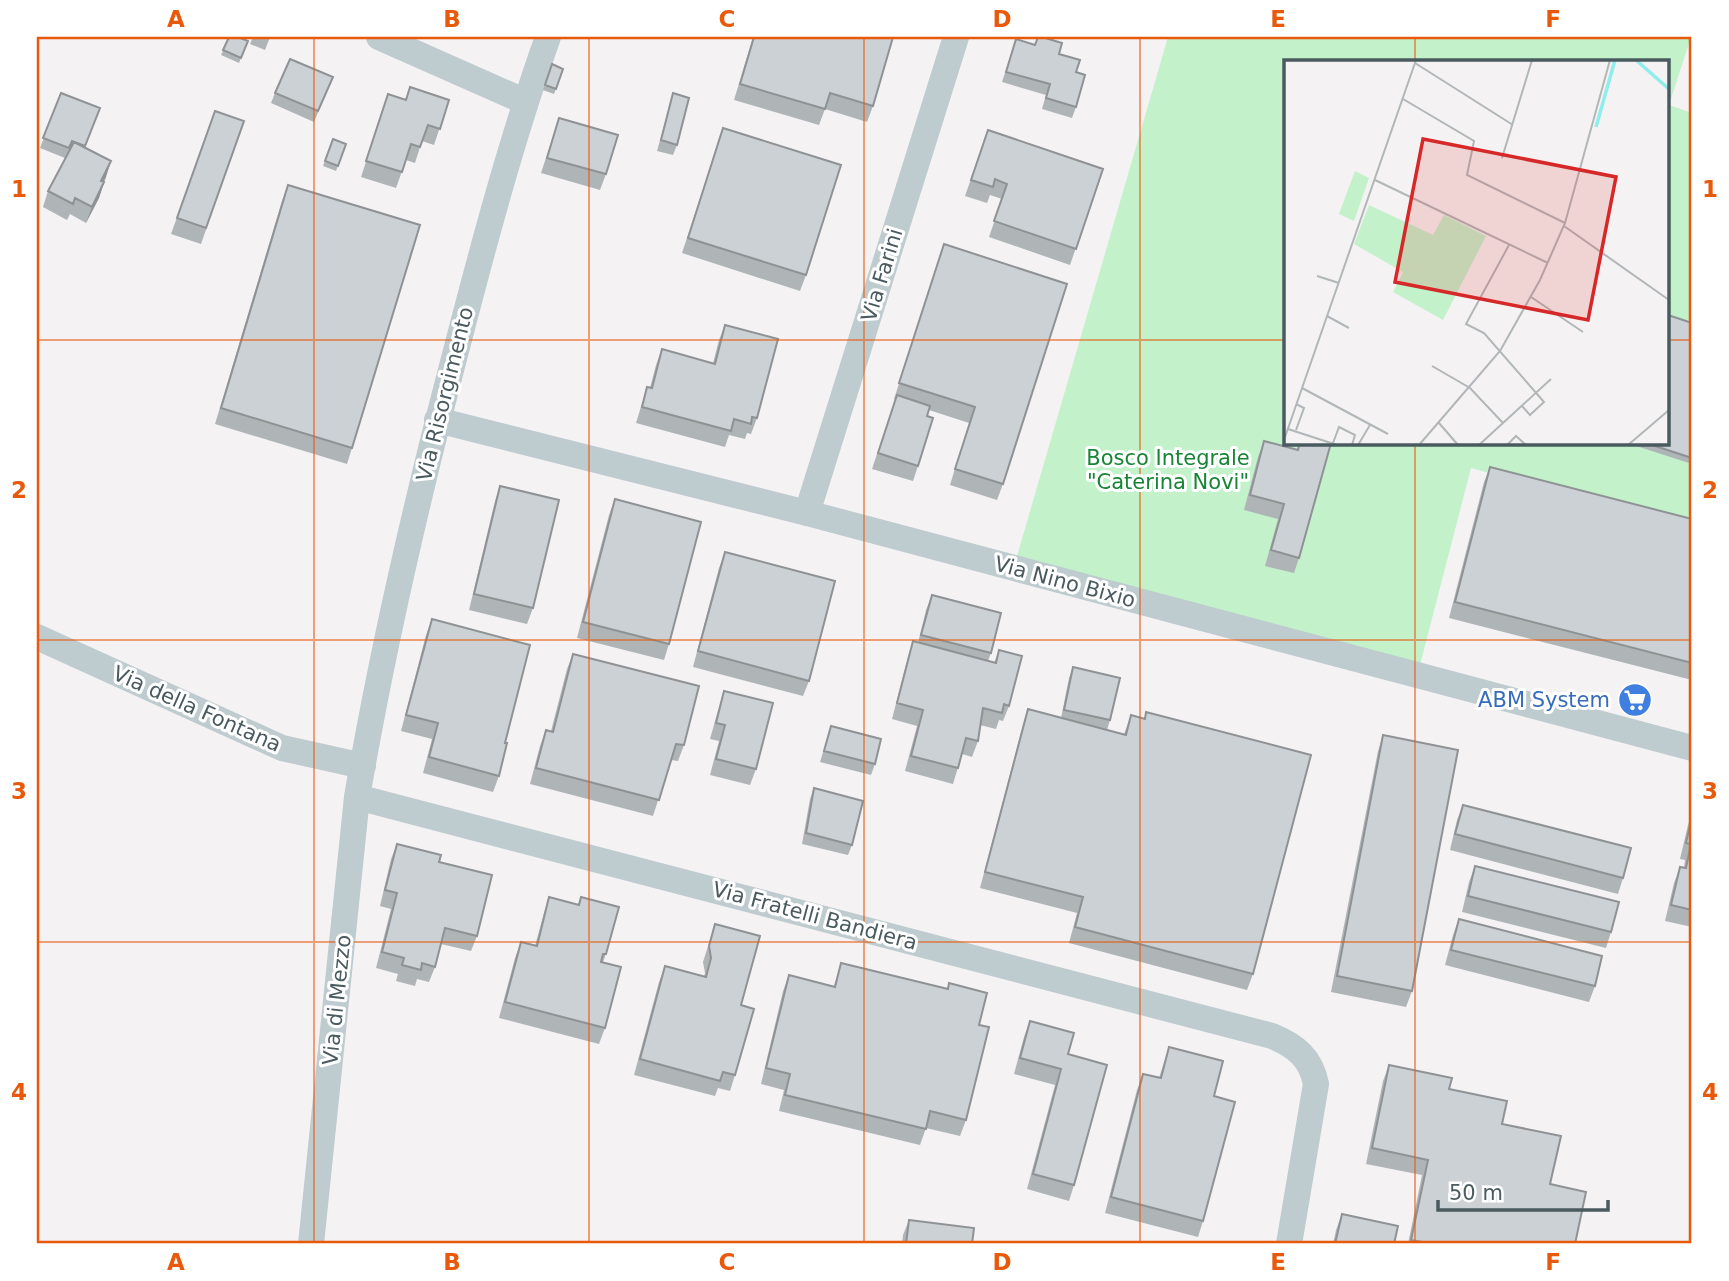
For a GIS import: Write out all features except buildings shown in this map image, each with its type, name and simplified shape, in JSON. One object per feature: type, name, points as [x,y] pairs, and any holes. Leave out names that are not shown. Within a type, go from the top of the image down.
[{"type":"street","points":[[379,37],[526,102]]},
{"type":"street","name":"Via Risorgimento","points":[[363,761],[437,420],[482,251],[548,37]]},
{"type":"street","name":"Via Farini","points":[[807,513],[956,37]]},
{"type":"street","name":"Via Nino Bixio","points":[[437,420],[807,513],[1692,748]]},
{"type":"street","name":"Via della Fontana","points":[[37,638],[282,748],[363,761]]},
{"type":"street","name":"Via di Mezzo","points":[[311,1244],[357,797],[363,761]]},
{"type":"street","name":"Via Fratelli Bandiera","points":[[357,797],[1272,1036],[1300,1052],[1310,1062],[1316,1084],[1289,1244]]},
{"type":"green space","name":"Bosco Integrale \"Caterina Novi\"","points":[[1168,37],[1691,37],[1670,102],[1670,60],[1284,60],[1284,444],[1670,444],[1670,105],[1692,113],[1692,527],[1471,468],[1420,665],[1017,556]]},
{"type":"place","name":"ABM System","points":[[1635,700]]}]
